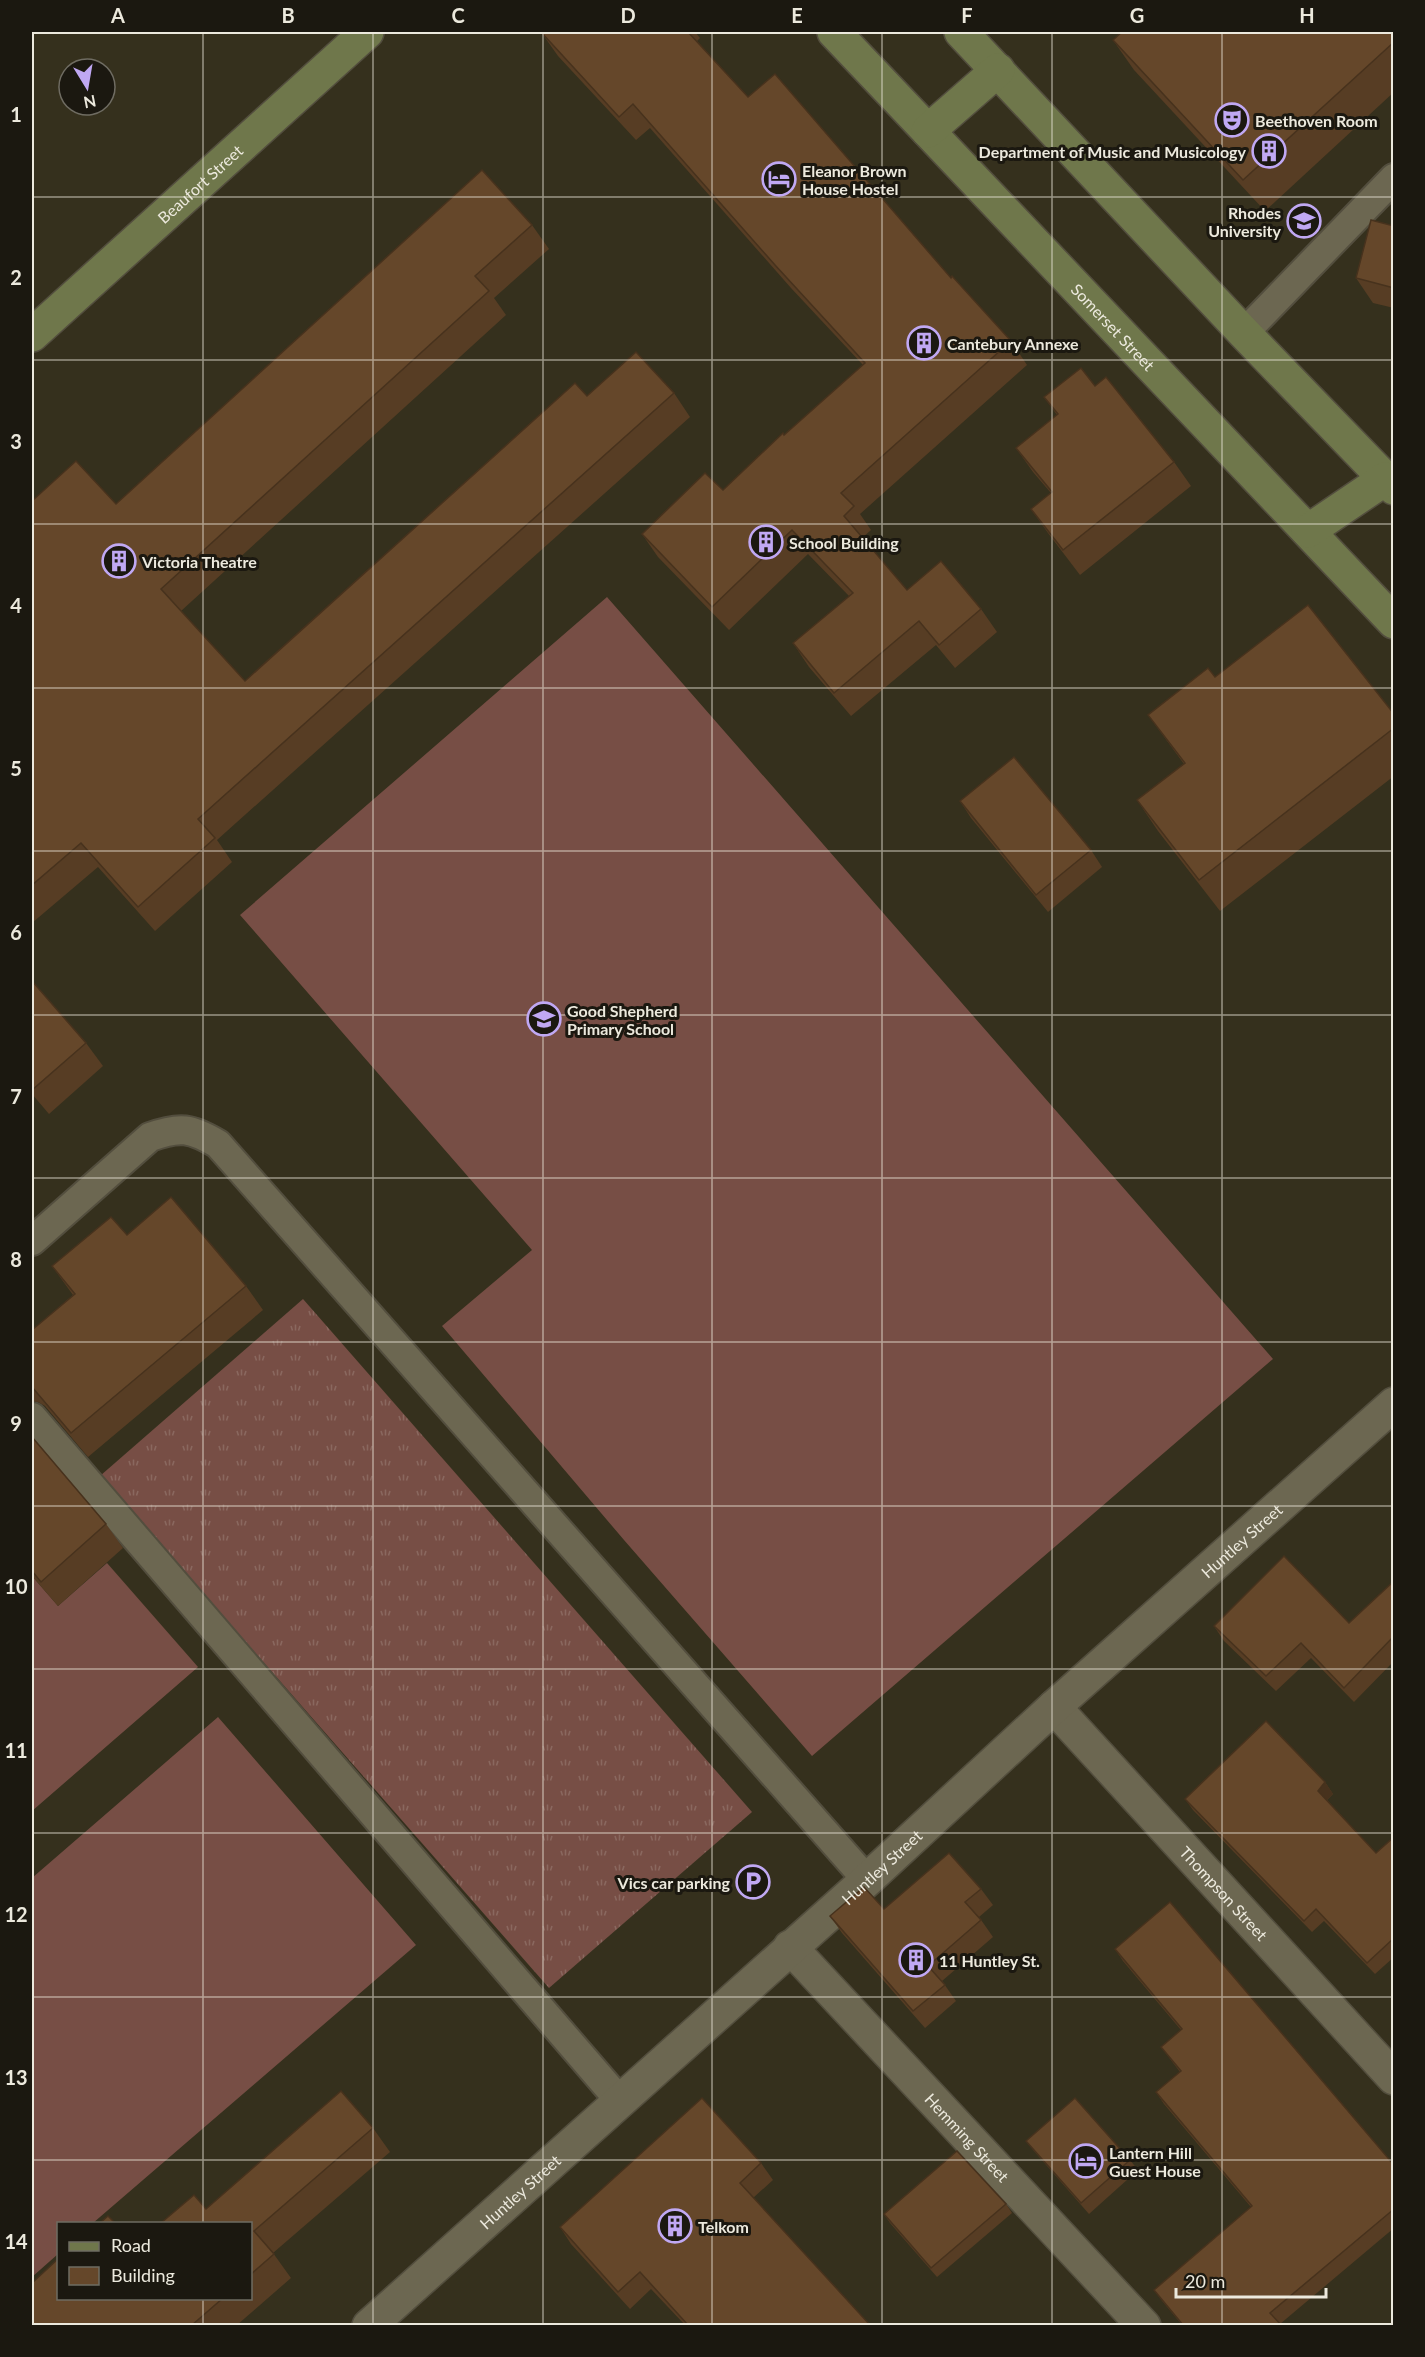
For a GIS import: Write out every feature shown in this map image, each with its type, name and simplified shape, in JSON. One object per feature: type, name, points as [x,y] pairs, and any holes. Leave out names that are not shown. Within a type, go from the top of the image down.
[{"type":"main road","name":"Beaufort Street","points":[[32,335],[367,32]]},
{"type":"main road","name":"Somerset Street","points":[[834,32],[1394,622]]},
{"type":"main road","points":[[961,32],[1244,333],[1389,483],[1308,531]]},
{"type":"main road","points":[[928,131],[998,70]]},
{"type":"street","name":"Huntley Street","points":[[369,2325],[867,1880],[1054,1707],[1394,1404]]},
{"type":"street","name":"Thompson Street","points":[[1054,1707],[1394,2078]]},
{"type":"street","name":"Hemming Street","points":[[790,1947],[1144,2325]]},
{"type":"lane","points":[[1244,333],[1394,178]]},
{"type":"lane","points":[[32,1241],[150,1137],[172,1129],[198,1132],[218,1144],[867,1880]]},
{"type":"lane","points":[[32,1418],[620,2101]]},
{"type":"green space","points":[[607,597],[1273,1359],[812,1756],[442,1326],[532,1250],[240,915]]},
{"type":"green space","points":[[303,1299],[752,1812],[549,1988],[100,1476]]},
{"type":"green space","points":[[107,1563],[198,1667],[32,1811],[32,1576],[58,1606]]},
{"type":"green space","points":[[218,1717],[416,1945],[94,2222],[57,2222],[57,2255],[32,2277],[32,1878]]},
{"type":"building","points":[[541,32],[688,32],[748,97],[775,74],[951,278],[952,276],[1011,341],[841,493],[854,506],[844,516],[907,590],[941,561],[981,609],[939,645],[919,621],[834,693],[793,643],[853,593],[792,530],[712,607],[642,534],[705,473],[723,490],[783,433],[784,435],[865,363],[633,104],[619,117]]},
{"type":"building","name":"Department of Music and Musicology","points":[[1122,32],[1394,32],[1394,42],[1243,180],[1113,40]]},
{"type":"building","name":"Victoria Theatre","points":[[482,170],[532,225],[475,276],[489,291],[161,589],[245,681],[575,383],[587,396],[636,352],[674,393],[198,819],[215,838],[138,907],[81,843],[32,885],[32,501],[76,461],[116,504]]},
{"type":"building","points":[[1371,220],[1394,226],[1394,288],[1356,278]]},
{"type":"building","points":[[1081,368],[1095,386],[1106,377],[1174,462],[1063,550],[1031,509],[1052,492],[1016,448],[1058,414],[1044,397]]},
{"type":"building","points":[[1308,605],[1394,714],[1394,728],[1199,880],[1137,800],[1185,763],[1148,715],[1208,668],[1215,677]]},
{"type":"building","points":[[1014,757],[1091,850],[1036,895],[960,801]]},
{"type":"building","points":[[32,981],[86,1043],[32,1090]]},
{"type":"building","points":[[171,1197],[246,1286],[71,1433],[32,1387],[32,1330],[75,1294],[52,1266],[111,1217],[127,1235]]},
{"type":"building","points":[[32,1437],[106,1524],[41,1582],[32,1571]]},
{"type":"building","points":[[1284,1556],[1349,1623],[1394,1581],[1394,1636],[1344,1688],[1301,1643],[1266,1676],[1214,1626]]},
{"type":"building","points":[[1266,1721],[1325,1782],[1318,1791],[1376,1853],[1394,1837],[1394,1938],[1367,1963],[1316,1909],[1304,1921],[1185,1799]]},
{"type":"building","name":"11 Huntley St.","points":[[949,1853],[981,1889],[965,1902],[981,1920],[928,1966],[945,1985],[913,2011],[830,1916],[864,1887],[884,1909]]},
{"type":"building","points":[[1170,1902],[1394,2165],[1394,2209],[1270,2313],[1281,2325],[1183,2325],[1154,2290],[1252,2206],[1156,2092],[1181,2071],[1161,2047],[1182,2029],[1115,1949]]},
{"type":"building","points":[[341,2091],[373,2128],[254,2231],[274,2254],[252,2273],[252,2222],[162,2222],[194,2195],[206,2209]]},
{"type":"building","name":"Telkom","points":[[702,2098],[761,2163],[740,2183],[870,2325],[688,2325],[640,2272],[618,2292],[560,2227]]},
{"type":"building","name":"Lantern Hill Guest House","points":[[1075,2098],[1130,2160],[1081,2203],[1026,2141]]},
{"type":"building","points":[[957,2151],[1006,2204],[931,2268],[884,2214]]},
{"type":"building","points":[[108,2216],[114,2222],[101,2222]]},
{"type":"building","points":[[57,2260],[57,2300],[221,2300],[192,2325],[32,2325],[32,2283]]},
{"type":"place","name":"Beethoven Room","points":[[1232,120]]},
{"type":"place","name":"Department of Music and Musicology","points":[[1269,151]]},
{"type":"place","name":"Eleanor Brown House Hostel","points":[[779,179]]},
{"type":"place","name":"Rhodes University","points":[[1304,221]]},
{"type":"place","name":"Cantebury Annexe","points":[[924,343]]},
{"type":"place","name":"School Building","points":[[766,542]]},
{"type":"place","name":"Victoria Theatre","points":[[119,561]]},
{"type":"place","name":"Good Shepherd Primary School","points":[[544,1019]]},
{"type":"place","name":"Vics car parking","points":[[753,1882]]},
{"type":"place","name":"11 Huntley St.","points":[[916,1960]]},
{"type":"place","name":"Lantern Hill Guest House","points":[[1086,2161]]},
{"type":"place","name":"Telkom","points":[[675,2226]]}]
